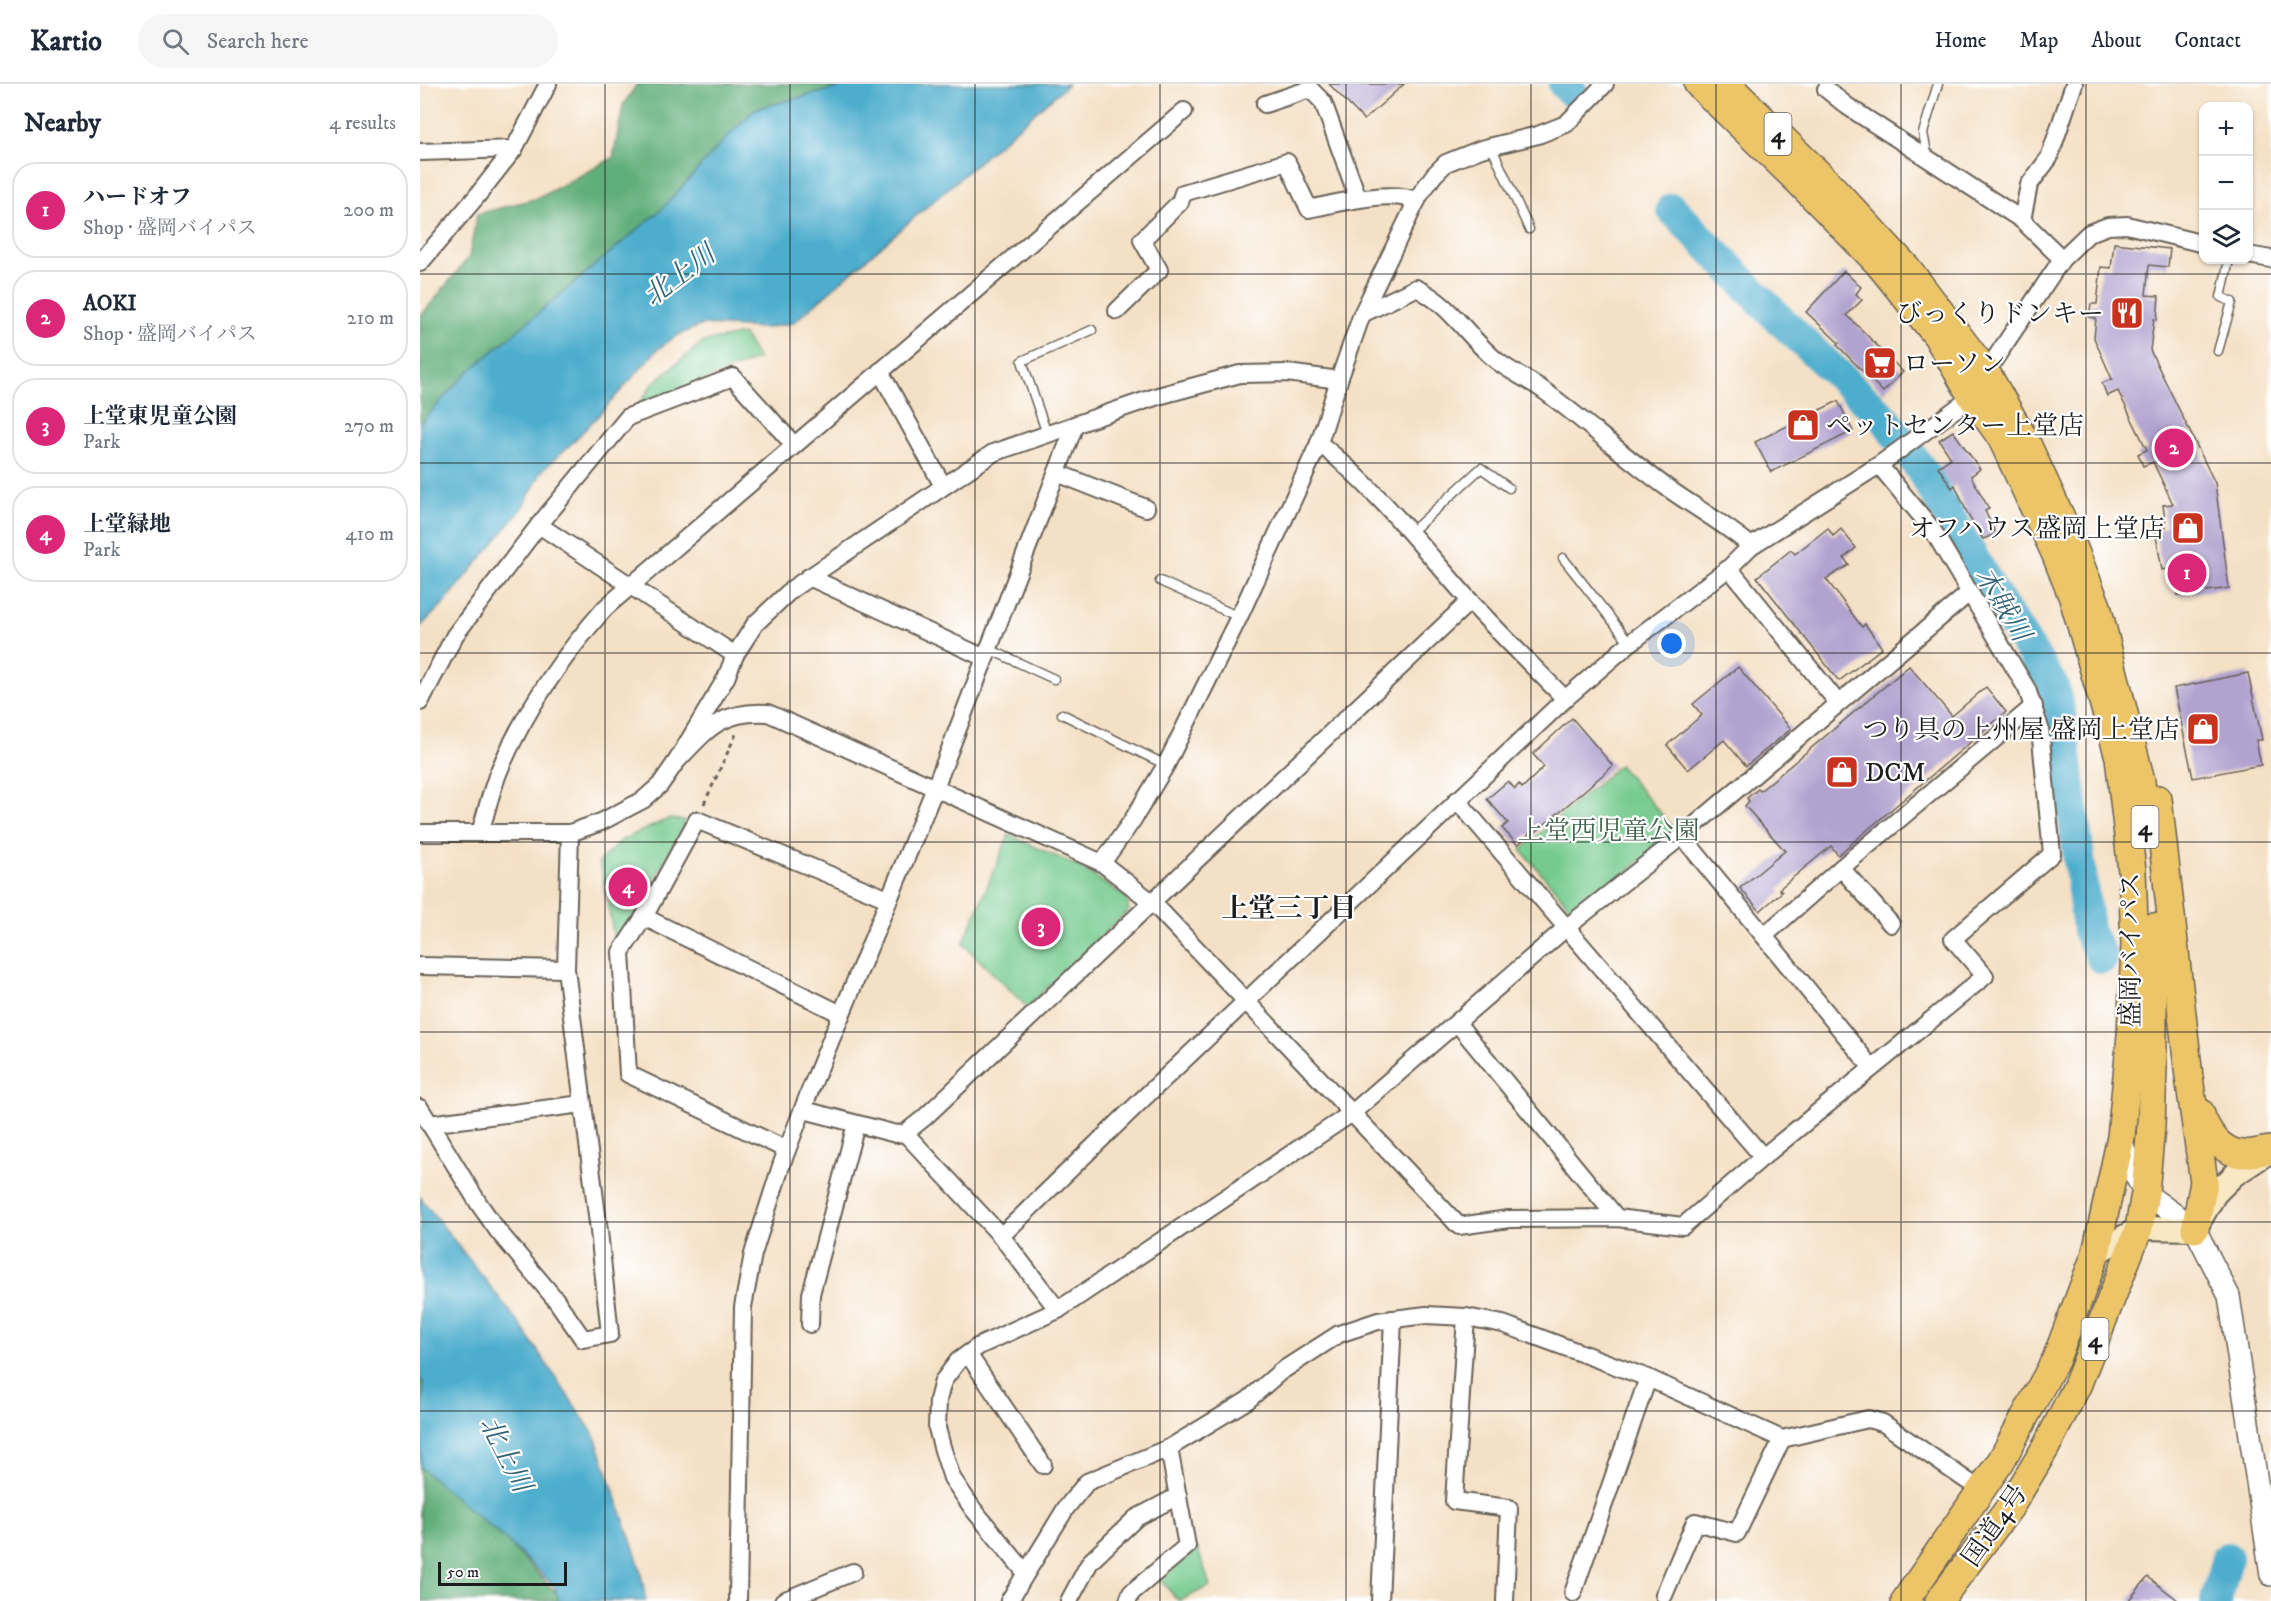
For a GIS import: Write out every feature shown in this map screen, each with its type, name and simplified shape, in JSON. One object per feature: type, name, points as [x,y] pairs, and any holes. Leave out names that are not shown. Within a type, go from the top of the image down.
[{"type":"highway","name":"盛岡バイパス","points":[[1698,84],[1878,263],[1937,336],[1972,397],[2001,437],[2055,553],[2073,598],[2120,757],[2132,871],[2135,944],[2131,1035],[2121,1137],[2096,1254],[2056,1359],[2001,1461]]},
{"type":"highway","name":"盛岡バイパス","points":[[1726,84],[1830,185],[1908,269],[1986,372],[2027,444],[2064,524],[2097,606],[2141,781],[2153,932],[2153,1067],[2145,1192],[2139,1228],[2077,1386],[2046,1447]]},
{"type":"highway","points":[[2027,444],[2107,588],[2152,754],[2204,1182],[2195,1229]]},
{"type":"highway","points":[[2190,1077],[2205,1128],[2214,1139],[2228,1149],[2242,1154],[2271,1150]]},
{"type":"highway","name":"国道4号","points":[[1939,1601],[2010,1507],[2046,1447]]},
{"type":"highway","name":"国道4号","points":[[1905,1601],[2001,1461]]},
{"type":"main road","points":[[2096,1254],[2139,1228],[2195,1229],[2215,1194],[2234,1174],[2271,1150]]},
{"type":"street","points":[[420,263],[427,245],[477,196],[514,149],[548,84]]},
{"type":"street","points":[[1102,863],[1132,821],[1166,765],[1239,617],[1319,443],[1362,314],[1417,201],[1434,175],[1446,164],[1491,147],[1538,135],[1566,124],[1605,84]]},
{"type":"street","points":[[2022,220],[2030,185],[2049,158],[2074,84]]},
{"type":"street","points":[[1265,104],[1310,89],[1323,102],[1358,198]]},
{"type":"street","points":[[1826,89],[1847,106],[2022,220],[2062,259]]},
{"type":"street","points":[[480,834],[498,773],[531,704],[580,636],[605,608],[1184,111]]},
{"type":"street","points":[[420,152],[514,149]]},
{"type":"street","points":[[1117,310],[1159,270],[1142,240],[1180,202],[1183,193],[1287,162],[1309,208],[1358,198],[1409,197],[1417,201]]},
{"type":"street","points":[[1001,1236],[1565,699],[1630,643],[1729,568],[1751,546],[1886,460],[1972,397],[1986,372],[2062,259],[2090,233],[2108,226],[2127,225],[2199,243]]},
{"type":"street","points":[[2253,256],[2271,259]]},
{"type":"street","points":[[1362,314],[1416,288],[1432,296],[1453,314],[1496,360],[1542,389],[1643,470],[1733,531],[1751,546]]},
{"type":"street","points":[[880,372],[943,486]]},
{"type":"street","points":[[420,833],[570,833],[601,822],[643,800],[660,785],[676,762],[726,678],[735,654],[755,624],[792,589],[993,453],[1158,396],[1240,374],[1287,373],[1339,380]]},
{"type":"street","points":[[420,702],[455,635],[539,525],[628,417],[733,377],[794,445]]},
{"type":"street","points":[[738,1601],[743,1307],[753,1254],[787,1150],[811,1088],[936,788],[1075,425]]},
{"type":"street","points":[[1319,443],[1345,463],[1470,601],[1565,699]]},
{"type":"street","points":[[676,762],[712,725],[749,712],[768,713],[1102,863],[1153,903],[1459,1226],[1509,1219],[1617,1218],[1683,1226],[1763,1157],[1985,976],[1953,939],[2052,854],[2040,728],[2027,689],[1932,529],[1886,460]]},
{"type":"street","points":[[1057,473],[1146,508]]},
{"type":"street","points":[[539,525],[735,654]]},
{"type":"street","points":[[1729,568],[1838,703]]},
{"type":"street","points":[[809,577],[987,654]]},
{"type":"street","points":[[1025,1572],[973,1509],[952,1478],[937,1428],[938,1400],[943,1381],[958,1361],[979,1346],[1058,1310],[1352,1113],[1568,927],[1682,836],[1969,593]]},
{"type":"street","points":[[804,1110],[896,1134],[905,1133],[924,1118],[1153,903],[1470,601]]},
{"type":"street","points":[[1764,936],[1841,868],[2034,706]]},
{"type":"street","points":[[1457,800],[1763,1157]]},
{"type":"street","points":[[787,1150],[628,1074],[621,952],[644,917],[697,820],[888,899]]},
{"type":"street","points":[[420,1108],[485,1213],[556,1300],[583,1339],[610,1334],[566,969],[570,833]]},
{"type":"street","points":[[1682,836],[1872,1068]]},
{"type":"street","points":[[1841,868],[1891,924]]},
{"type":"street","points":[[644,917],[842,1014]]},
{"type":"street","points":[[420,966],[566,969]]},
{"type":"street","points":[[1457,1023],[1617,1218]]},
{"type":"street","points":[[429,1124],[582,1104]]},
{"type":"street","points":[[810,1324],[811,1294],[856,1124]]},
{"type":"street","points":[[905,1133],[1001,1236],[1058,1310]]},
{"type":"street","points":[[2121,1137],[2129,1164],[2145,1192],[2195,1229],[2229,1296],[2271,1575]]},
{"type":"street","points":[[1009,1601],[1065,1508],[1087,1482],[1169,1448],[1248,1400],[1280,1372],[1339,1334],[1378,1321],[1393,1319],[1426,1316],[1466,1317],[1503,1324],[1648,1378],[1782,1439],[1869,1419],[1883,1423],[1982,1491]]},
{"type":"street","points":[[1466,1317],[1454,1501],[1509,1508],[1505,1601]]},
{"type":"street","points":[[1380,1601],[1393,1319]]},
{"type":"street","points":[[968,1354],[1043,1465]]},
{"type":"street","points":[[1573,1593],[1648,1378]]},
{"type":"street","points":[[1664,1595],[1695,1522],[1737,1533],[1782,1439]]},
{"type":"street","points":[[1128,1601],[1131,1593],[1187,1545],[1169,1448]]},
{"type":"street","points":[[1069,1601],[1090,1563],[1136,1518],[1178,1496]]},
{"type":"street","points":[[783,1601],[854,1572]]},
{"type":"lane","points":[[1928,158],[1923,133],[1938,84]]},
{"type":"lane","points":[[1491,147],[1529,229]]},
{"type":"lane","points":[[2218,351],[2232,302],[2221,297],[2228,264]]},
{"type":"lane","points":[[1047,434],[1022,361],[1092,330]]},
{"type":"lane","points":[[1410,533],[1481,468],[1509,488]]},
{"type":"lane","points":[[1563,558],[1630,643]]},
{"type":"lane","points":[[1160,581],[1239,617]]},
{"type":"lane","points":[[987,654],[1054,679]]},
{"type":"lane","points":[[1062,714],[1166,765]]},
{"type":"path","points":[[697,820],[729,746],[740,727]]},
{"type":"green space","points":[[637,84],[853,84],[755,109],[662,209],[466,374],[420,423],[420,317],[469,257],[477,214],[538,198],[613,158],[623,105]]},
{"type":"green space","points":[[743,334],[758,359],[638,406],[653,383],[703,342]]},
{"type":"green space","name":"上堂西児童公園","points":[[1619,765],[1676,831],[1579,911],[1572,909],[1521,850]]},
{"type":"green space","points":[[668,819],[684,820],[685,823],[631,924],[615,948],[607,895],[599,862],[622,840]]},
{"type":"green space","points":[[1009,835],[1080,867],[1126,897],[1129,910],[1027,1007],[963,944]]},
{"type":"green space","points":[[420,1378],[424,1384],[420,1466]]},
{"type":"green space","points":[[420,1467],[506,1540],[557,1594],[559,1601],[420,1601]]},
{"type":"green space","points":[[1198,1549],[1210,1586],[1179,1601],[1160,1580]]},
{"type":"water","name":"北上川","points":[[853,84],[1068,84],[793,323],[765,328],[702,325],[676,336],[657,350],[599,415],[542,471],[521,510],[446,601],[420,627],[420,423],[466,374],[662,209],[755,109]]},
{"type":"water","name":"北上川","points":[[420,1197],[519,1323],[595,1436],[639,1564],[646,1601],[559,1601],[554,1586],[506,1540],[420,1467],[424,1384],[420,1378]]},
{"type":"building","points":[[1329,84],[1404,84],[1364,120]]},
{"type":"building","points":[[2114,243],[2170,249],[2168,267],[2149,265],[2146,295],[2159,296],[2157,320],[2154,319],[2150,350],[2215,483],[2229,588],[2178,595],[2174,568],[2162,570],[2155,530],[2166,527],[2163,505],[2173,504],[2153,462],[2143,466],[2138,454],[2147,450],[2118,391],[2107,396],[2102,383],[2112,379],[2094,338],[2096,318],[2089,317],[2091,304],[2097,304],[2101,267],[2111,268]]},
{"type":"building","points":[[1844,271],[1861,287],[1856,294],[1862,300],[1847,315],[1903,372],[1883,392],[1837,345],[1839,343],[1806,312]]},
{"type":"building","points":[[1838,401],[1853,431],[1771,472],[1755,442]]},
{"type":"building","points":[[1953,431],[1980,469],[1971,476],[1989,509],[1985,511],[1996,534],[1983,539],[1969,517],[1955,485],[1952,488],[1938,467],[1951,458],[1939,440]]},
{"type":"building","points":[[1828,528],[1833,536],[1841,529],[1856,548],[1844,558],[1849,565],[1826,579],[1862,627],[1865,624],[1882,648],[1839,681],[1757,577],[1791,550],[1795,554]]},
{"type":"building","points":[[1909,666],[1952,716],[1986,687],[2006,712],[1838,855],[1831,846],[1779,889],[1782,892],[1760,911],[1740,888],[1785,851],[1745,806],[1749,801],[1747,798],[1758,789],[1760,791]]},
{"type":"building","points":[[1738,667],[1791,729],[1746,766],[1724,740],[1688,770],[1667,745],[1702,715],[1693,704]]},
{"type":"building","points":[[2248,673],[2262,740],[2256,740],[2261,765],[2193,778],[2174,688]]},
{"type":"building","points":[[1572,718],[1613,766],[1518,845],[1502,828],[1508,823],[1487,799],[1508,781],[1515,789],[1519,784],[1522,788],[1544,767],[1533,754]]},
{"type":"building","points":[[2148,1577],[2179,1601],[2128,1601]]},
{"type":"waterway","name":"木賊川","points":[[1564,84],[1572,92]]},
{"type":"waterway","name":"木賊川","points":[[1672,209],[1775,315],[1886,420],[1924,474],[1997,599],[2053,686],[2061,717],[2088,930],[2102,958]]},
{"type":"waterway","name":"木賊川","points":[[2216,1601],[2227,1558]]},
{"type":"place","name":"びっくりドンキー","points":[[2127,313]]},
{"type":"place","name":"ローソン","points":[[1880,363]]},
{"type":"place","name":"ペットセンター上堂店","points":[[1803,425]]},
{"type":"place","name":"AOKI","points":[[2174,448]]},
{"type":"place","name":"オフハウス盛岡上堂店","points":[[2188,528]]},
{"type":"place","name":"ハードオフ","points":[[2187,573]]},
{"type":"place","name":"つり具の上州屋 盛岡上堂店","points":[[2203,729]]},
{"type":"place","name":"DCM","points":[[1842,772]]},
{"type":"place","name":"上堂緑地","points":[[628,887]]},
{"type":"place","name":"上堂東児童公園","points":[[1041,927]]},
{"type":"district","name":"上堂三丁目","points":[[1289,908]]}]
